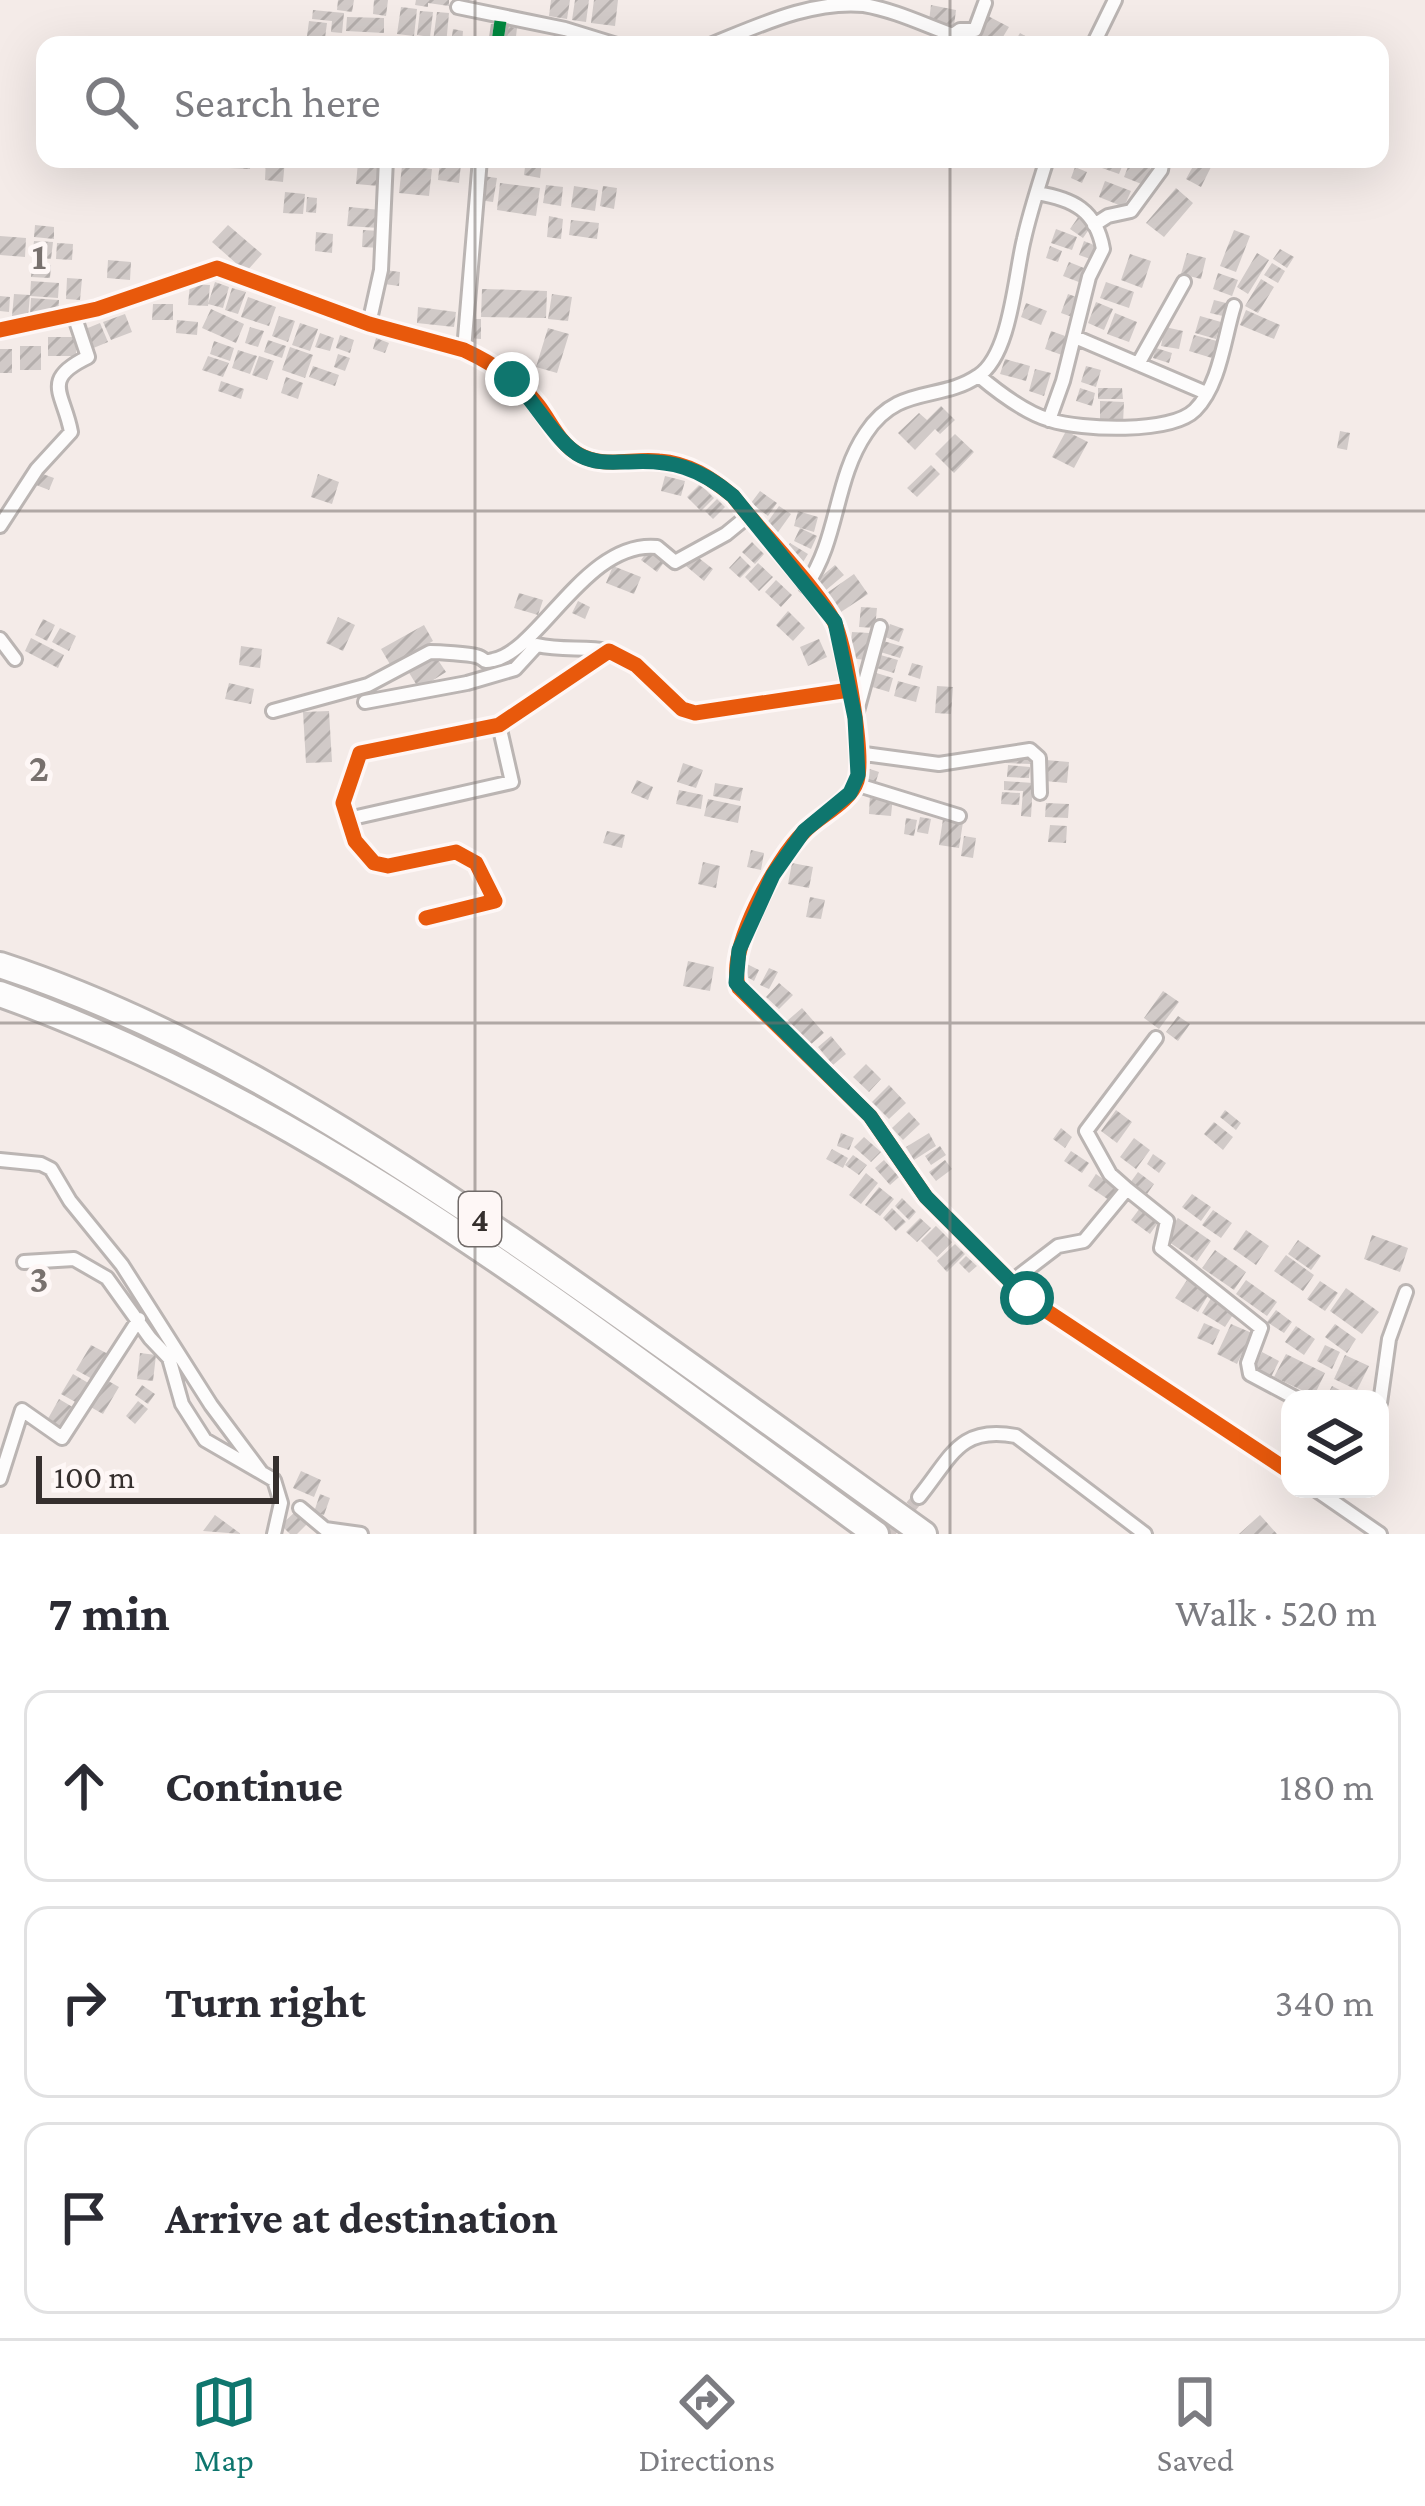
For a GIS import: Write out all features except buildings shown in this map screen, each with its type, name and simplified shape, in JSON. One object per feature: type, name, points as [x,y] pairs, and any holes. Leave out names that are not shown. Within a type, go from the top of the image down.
[{"type":"highway","name":"4","points":[[0,965],[50,981],[179,1037],[414,1174],[924,1534]]},
{"type":"highway","name":"4","points":[[0,994],[172,1064],[384,1188],[563,1309],[876,1534]]},
{"type":"street","points":[[1097,36],[1115,0]]},
{"type":"street","points":[[733,36],[809,7],[840,4],[865,5],[953,35],[975,30],[985,3]]},
{"type":"street","points":[[458,7],[580,36]]},
{"type":"street","points":[[498,36],[501,16]]},
{"type":"street","points":[[369,324],[381,270],[386,168]]},
{"type":"street","points":[[464,350],[479,168]]},
{"type":"street","points":[[806,586],[827,550],[852,454],[870,426],[889,407],[979,376],[994,357],[1008,319],[1044,168]]},
{"type":"street","points":[[1094,225],[1131,211],[1161,168]]},
{"type":"street","points":[[1037,193],[1068,198],[1094,225],[1103,249],[1089,278],[1049,420]]},
{"type":"street","points":[[0,330],[74,315],[217,268],[369,324],[464,350],[512,379],[535,401],[564,444],[580,456],[602,464],[658,460],[684,464],[713,480],[835,622],[855,718],[857,753],[856,784],[804,831],[781,863],[739,950],[736,983],[870,1116],[926,1197],[1027,1298],[1281,1466]]},
{"type":"street","points":[[1138,364],[1184,282]]},
{"type":"street","points":[[979,376],[1049,420],[1112,429],[1181,420],[1197,409],[1214,378],[1234,306]]},
{"type":"street","points":[[0,526],[37,469],[71,432],[57,384],[70,366],[88,357],[74,315]]},
{"type":"street","points":[[1075,337],[1206,393]]},
{"type":"street","points":[[273,711],[368,685],[430,652],[475,655],[488,662],[496,659],[517,645],[582,581],[633,548],[657,548],[675,562],[748,516]]},
{"type":"street","points":[[855,718],[880,627]]},
{"type":"street","points":[[0,639],[15,659]]},
{"type":"street","points":[[365,703],[515,669],[537,645],[562,651],[593,647],[609,651],[636,665],[682,709],[695,713],[849,690]]},
{"type":"street","points":[[426,918],[495,902],[476,863],[456,852],[388,866],[374,862],[355,841],[343,803],[359,753],[499,725],[609,651]]},
{"type":"street","points":[[348,819],[512,782],[499,725]]},
{"type":"street","points":[[857,753],[939,764],[1030,750],[1039,758],[1040,793]]},
{"type":"street","points":[[856,784],[958,816]]},
{"type":"street","points":[[1156,1038],[1086,1131],[1110,1174],[1167,1221],[1161,1248],[1262,1328],[1248,1363],[1250,1374],[1281,1390]]},
{"type":"street","points":[[0,1160],[51,1169],[261,1472]]},
{"type":"street","points":[[1010,1282],[1058,1246],[1084,1241],[1127,1189]]},
{"type":"street","points":[[24,1262],[82,1261],[107,1278],[169,1358],[182,1403],[205,1440],[274,1480],[281,1503],[274,1534]]},
{"type":"street","points":[[1382,1390],[1389,1339],[1406,1292]]},
{"type":"street","points":[[0,1479],[22,1410],[62,1438],[139,1319]]},
{"type":"street","points":[[919,1497],[966,1440],[994,1432],[1016,1436],[1145,1534]]},
{"type":"street","points":[[1328,1498],[1380,1534]]},
{"type":"street","points":[[300,1508],[325,1528],[361,1534]]},
{"type":"tunnel","points":[[888,1534],[919,1497]]},
{"type":"marked path","points":[[498,36],[501,17]]},
{"type":"cycle path","points":[[0,330],[97,309],[217,268],[369,324],[464,350],[522,388],[578,454],[598,461],[670,462],[690,468],[733,496],[804,579],[836,626],[853,704],[859,768],[848,796],[804,832],[767,883],[739,952],[739,988],[870,1116],[926,1197],[1027,1298],[1281,1466]]},
{"type":"cycle path","points":[[426,918],[495,901],[476,863],[456,852],[388,866],[374,863],[355,841],[343,803],[360,753],[499,725],[609,651],[636,665],[682,709],[695,713],[849,690]]},
{"type":"route","points":[[512,379],[535,401],[564,444],[580,456],[602,464],[658,460],[684,464],[713,480],[733,496],[835,622],[855,718],[857,779],[850,793],[804,831],[773,875],[739,950],[736,983],[870,1116],[926,1197],[1027,1298]]}]
